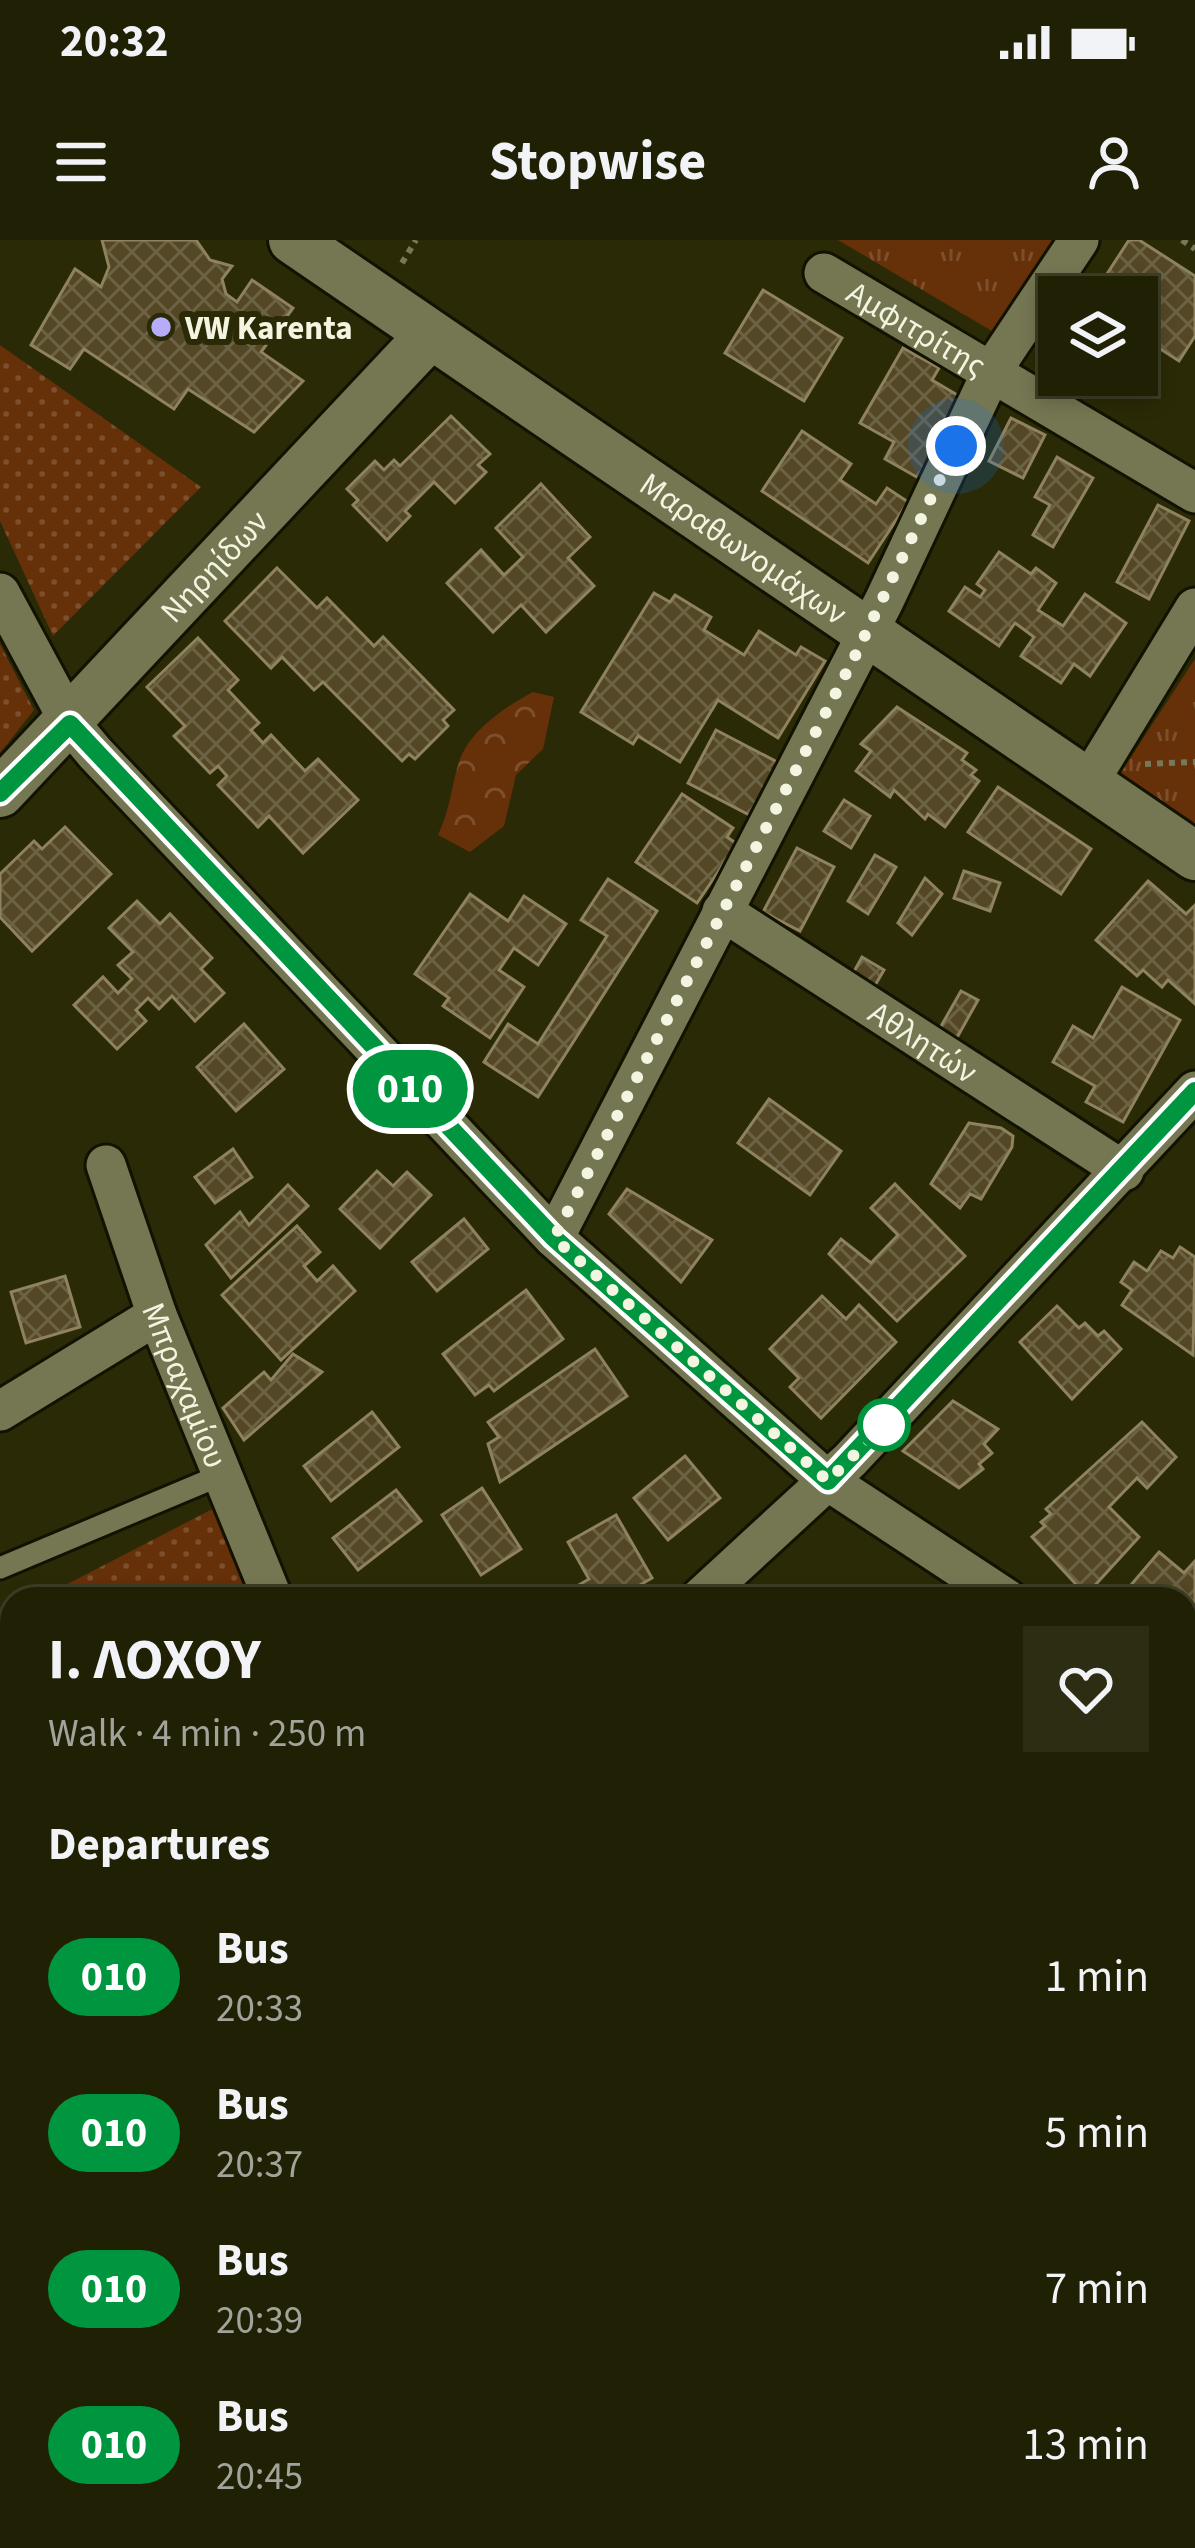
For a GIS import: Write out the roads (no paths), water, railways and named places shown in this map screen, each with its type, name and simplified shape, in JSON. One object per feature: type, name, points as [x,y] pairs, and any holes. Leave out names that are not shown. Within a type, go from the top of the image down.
[{"type":"street","name":"Μαραθωνομάχων","points":[[293,240],[1195,856]]},
{"type":"street","points":[[554,1238],[868,632],[993,369],[1079,240]]},
{"type":"street","name":"Αμφιτρίτης","points":[[824,273],[993,369],[1195,493]]},
{"type":"street","name":"Νηρηίδων","points":[[0,793],[70,724],[428,336]]},
{"type":"street","points":[[0,593],[70,724],[554,1238],[828,1481],[988,1587]]},
{"type":"street","points":[[1087,785],[1195,608]]},
{"type":"street","name":"Αθλητών","points":[[722,911],[1124,1171]]},
{"type":"street","points":[[712,1587],[828,1481],[1195,1091]]},
{"type":"street","name":"Μπραχαμίου","points":[[106,1165],[157,1315],[269,1587]]},
{"type":"street","points":[[0,1411],[157,1315]]},
{"type":"lane","points":[[0,1568],[226,1473]]},
{"type":"place","name":"VW Karenta","points":[[161,327]]}]
